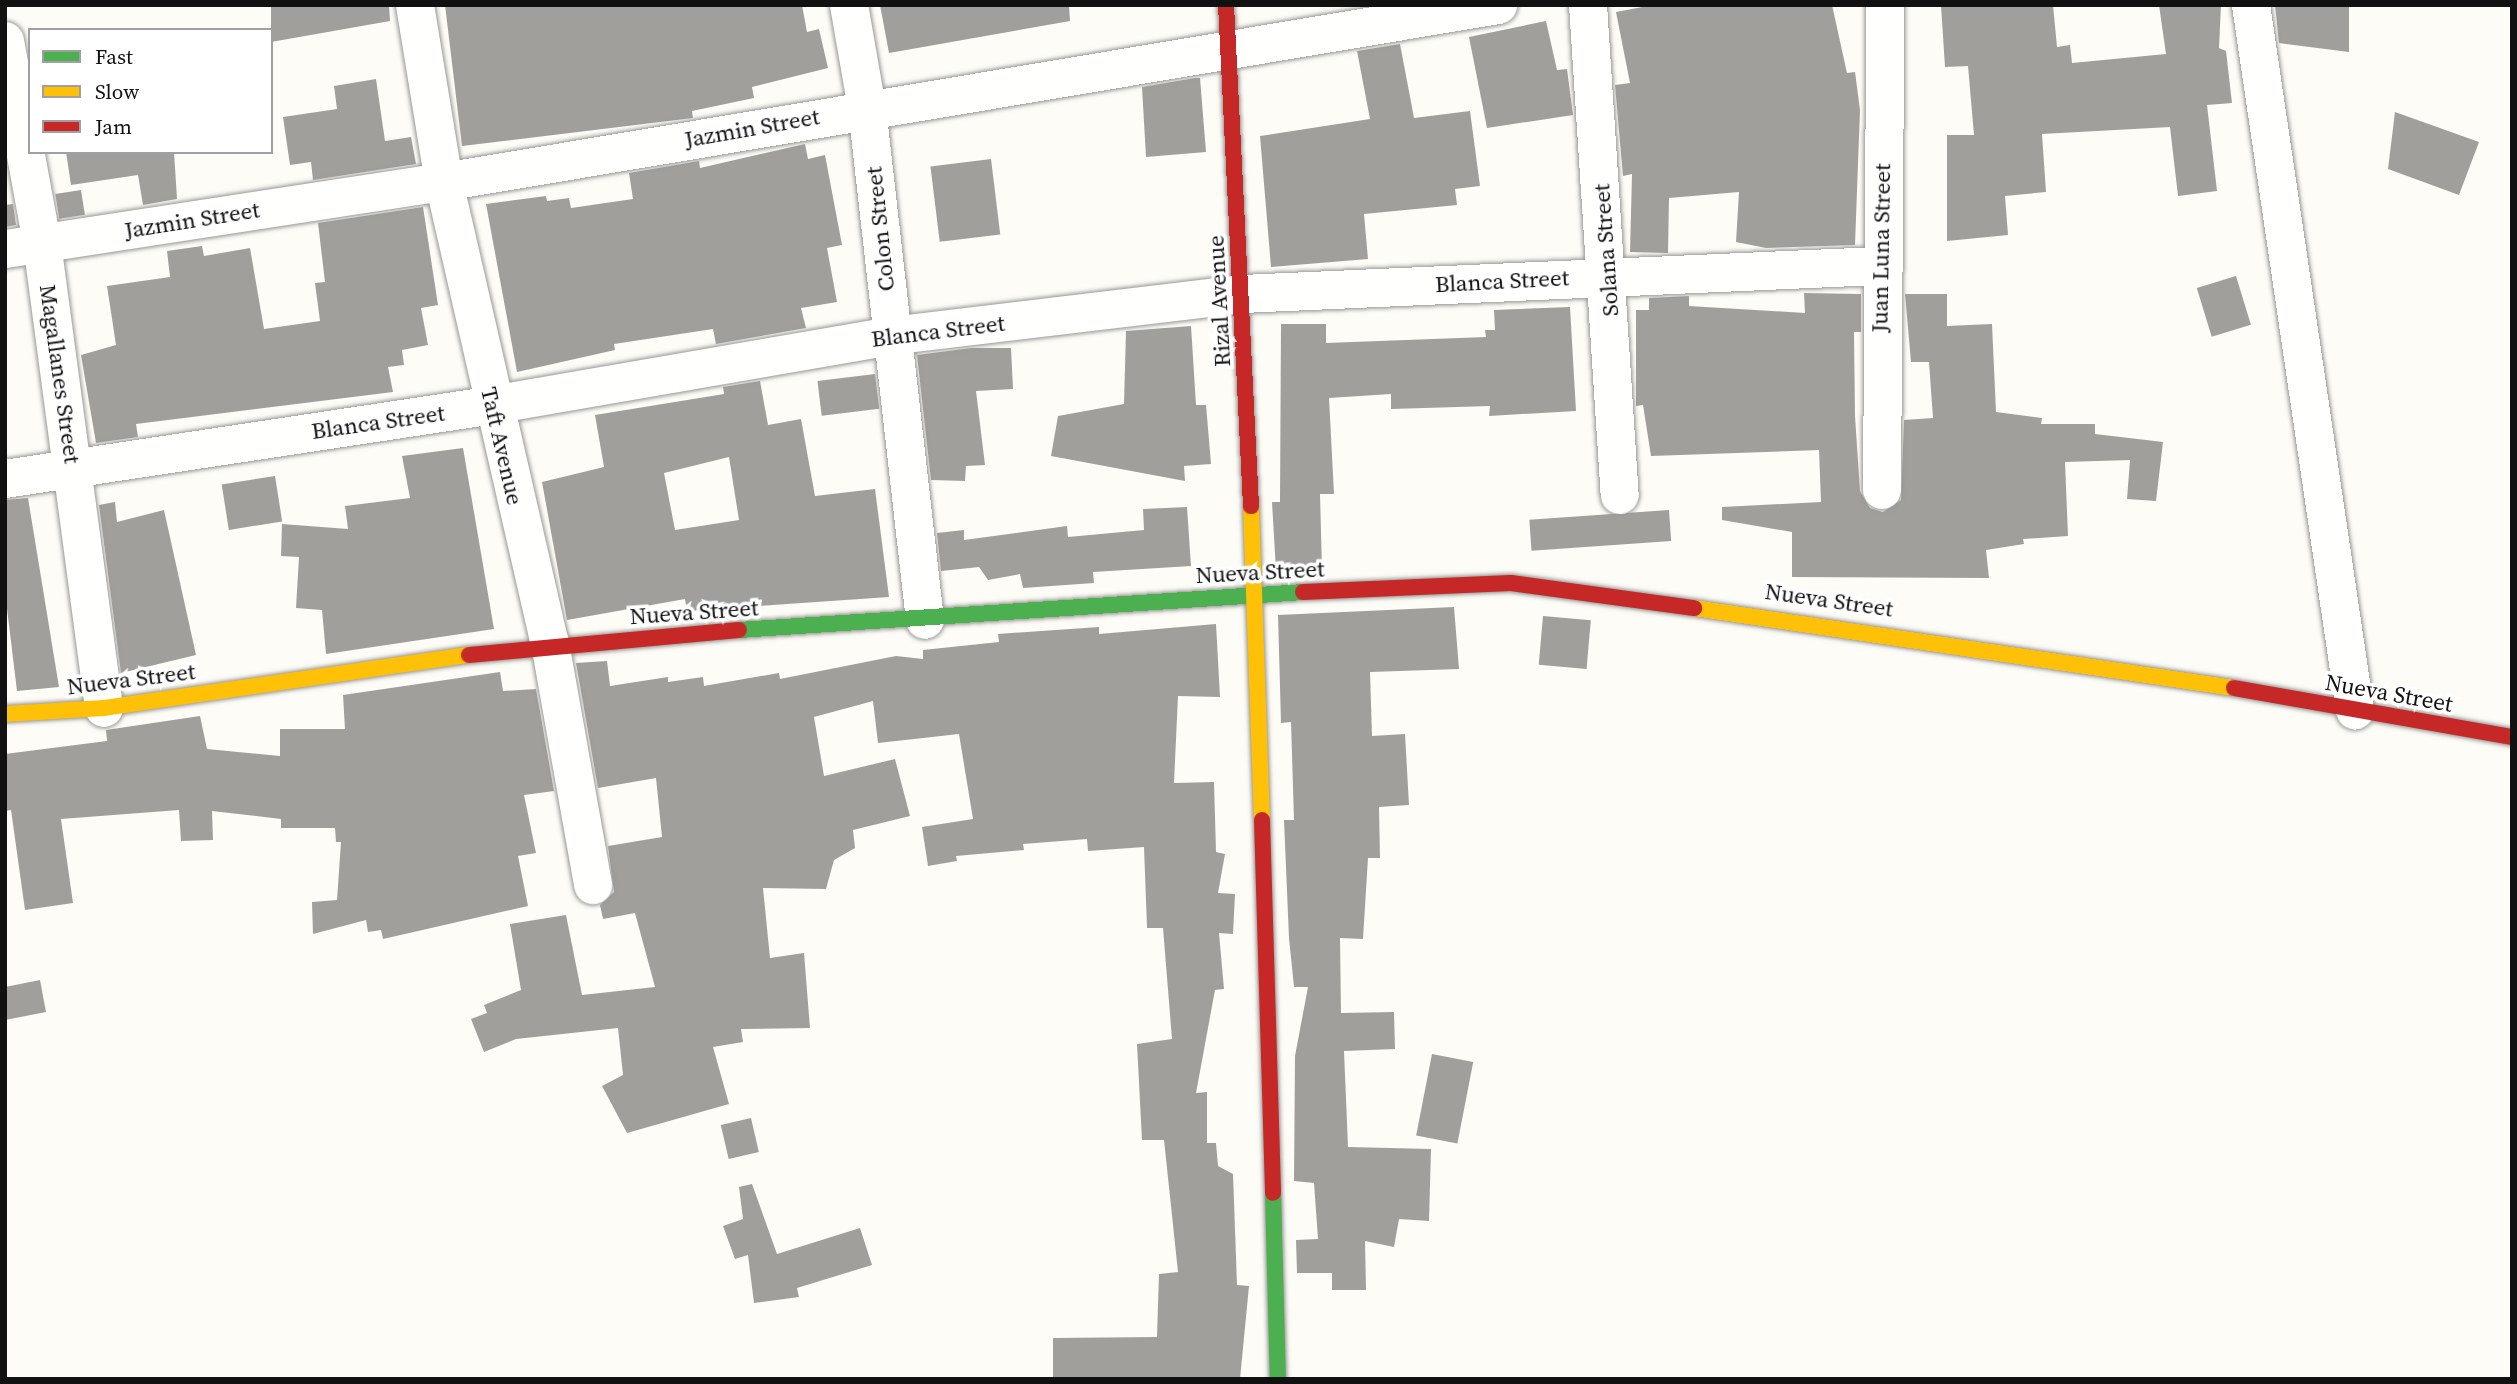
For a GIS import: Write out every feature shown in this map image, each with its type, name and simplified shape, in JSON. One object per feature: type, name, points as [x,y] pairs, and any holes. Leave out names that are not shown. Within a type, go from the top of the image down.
[{"type":"street","name":"Taft Avenue","points":[[415,5],[443,182],[492,405],[550,643],[593,885]]},
{"type":"street","name":"Colon Street","points":[[849,5],[867,108],[890,336],[925,620]]},
{"type":"street","name":"Rizal Avenue","points":[[1226,5],[1226,48],[1242,294],[1255,594],[1278,1379]]},
{"type":"street","name":"Jazmin Street","points":[[23,246],[443,182],[867,108],[1498,5]]},
{"type":"street","name":"Solana Street","points":[[1588,5],[1608,276],[1620,495]]},
{"type":"street","name":"Juan Luna Street","points":[[1882,491],[1879,266],[1885,5]]},
{"type":"street","points":[[2251,5],[2356,710]]},
{"type":"street","name":"Magallanes Street","points":[[5,41],[23,246],[74,467],[104,708]]},
{"type":"street","name":"Blanca Street","points":[[5,479],[492,405],[890,336],[1242,294],[1879,266]]},
{"type":"street","name":"Nueva Street","points":[[5,713],[104,708],[550,643],[925,620],[1255,594],[1511,583],[2017,651],[2512,737]]},
{"type":"building","points":[[271,5],[389,5],[390,21],[273,42]]},
{"type":"building","points":[[445,5],[802,5],[807,32],[819,29],[828,68],[752,87],[754,98],[692,111],[693,118],[462,146]]},
{"type":"building","points":[[880,5],[1069,5],[1070,21],[889,53]]},
{"type":"building","points":[[1653,5],[1832,5],[1847,73],[1855,72],[1860,110],[1855,245],[1766,248],[1736,242],[1739,192],[1669,198],[1668,253],[1630,252],[1632,174],[1623,176],[1615,85],[1630,83],[1616,12]]},
{"type":"building","points":[[1941,5],[2053,5],[2057,47],[2070,45],[2072,63],[2166,54],[2159,5],[2221,5],[2219,48],[2226,51],[2232,103],[2207,105],[2217,191],[2178,196],[2170,127],[2042,134],[2046,192],[2005,196],[2008,235],[1947,241],[1947,135],[1974,135],[1968,66],[1945,67]]},
{"type":"building","points":[[2275,5],[2349,5],[2349,52],[2279,43]]},
{"type":"building","points":[[1546,21],[1557,70],[1567,69],[1573,115],[1487,128],[1469,37]]},
{"type":"building","points":[[1400,44],[1414,118],[1470,111],[1480,186],[1455,189],[1457,205],[1364,214],[1368,259],[1271,267],[1260,136],[1370,119],[1357,51]]},
{"type":"building","points":[[1200,78],[1206,152],[1146,157],[1142,87]]},
{"type":"building","points":[[376,79],[385,141],[411,137],[416,164],[313,180],[311,162],[290,165],[283,117],[337,109],[334,86]]},
{"type":"building","points":[[2395,112],[2479,142],[2459,195],[2388,169]]},
{"type":"building","points":[[805,144],[808,159],[825,155],[842,245],[827,248],[837,302],[801,308],[806,328],[716,344],[713,329],[614,344],[615,350],[517,372],[486,204],[546,196],[547,201],[569,198],[571,208],[633,199],[629,173],[699,161],[700,168]]},
{"type":"building","points":[[66,154],[174,154],[177,199],[143,205],[138,175],[71,185]]},
{"type":"building","points":[[991,159],[1000,234],[940,242],[930,166]]},
{"type":"building","points":[[81,190],[85,215],[59,219],[55,194]]},
{"type":"building","points":[[13,204],[16,225],[5,227],[5,205]]},
{"type":"building","points":[[423,207],[438,305],[421,308],[428,345],[402,350],[404,365],[388,367],[393,392],[136,424],[138,437],[96,443],[81,355],[116,345],[107,286],[170,277],[167,251],[202,246],[204,256],[250,248],[264,329],[320,321],[315,283],[325,282],[318,223]]},
{"type":"building","points":[[2236,276],[2251,325],[2212,337],[2197,288]]},
{"type":"building","points":[[1804,293],[1861,294],[1861,332],[1854,332],[1855,416],[1860,491],[1870,508],[1883,512],[1901,500],[1904,420],[1933,418],[1929,362],[1911,362],[1905,294],[1947,294],[1947,326],[1992,324],[1996,412],[2042,418],[2041,424],[2095,424],[2095,434],[2163,442],[2156,501],[2127,499],[2130,460],[2065,462],[2068,536],[2023,539],[2024,544],[1986,550],[1989,578],[1792,577],[1792,532],[1722,520],[1722,507],[1821,502],[1819,450],[1651,456],[1643,405],[1636,406],[1636,310],[1649,310],[1649,298],[1689,296],[1689,306],[1805,313]]},
{"type":"building","points":[[1570,307],[1576,411],[1489,416],[1490,406],[1391,409],[1391,394],[1329,398],[1334,494],[1320,494],[1322,569],[1276,571],[1272,502],[1280,502],[1281,324],[1326,324],[1326,343],[1486,337],[1485,330],[1495,330],[1494,310]]},
{"type":"building","points":[[1191,326],[1196,405],[1206,405],[1211,464],[1184,466],[1185,481],[1051,456],[1058,416],[1124,404],[1126,331]]},
{"type":"building","points":[[971,348],[1011,348],[1013,389],[976,391],[985,465],[966,466],[965,481],[931,480],[917,355]]},
{"type":"building","points":[[875,374],[879,409],[822,416],[817,381]]},
{"type":"building","points":[[760,381],[768,425],[801,419],[815,496],[875,489],[889,597],[687,611],[685,599],[567,620],[542,482],[604,467],[595,415],[724,394],[723,387]],"holes":[[[729,457],[739,520],[675,530],[664,473]]]},
{"type":"building","points":[[463,448],[494,629],[326,654],[322,610],[296,608],[299,557],[281,556],[282,524],[348,529],[345,506],[410,498],[402,456]]},
{"type":"building","points":[[275,476],[282,521],[229,530],[222,484]]},
{"type":"building","points":[[28,498],[59,687],[17,691],[5,592],[5,500]]},
{"type":"building","points":[[115,502],[117,522],[164,510],[196,655],[121,673],[99,505]]},
{"type":"building","points":[[1187,507],[1191,566],[1093,572],[1094,583],[1023,588],[1020,574],[988,580],[979,567],[941,571],[937,533],[964,530],[964,540],[1067,526],[1068,537],[1144,530],[1143,509]]},
{"type":"building","points":[[1669,510],[1671,541],[1532,551],[1529,520]]},
{"type":"building","points":[[1454,607],[1459,669],[1370,672],[1372,736],[1405,734],[1409,805],[1379,807],[1380,858],[1368,858],[1363,939],[1340,938],[1341,1013],[1394,1012],[1395,1049],[1344,1051],[1348,1147],[1431,1149],[1429,1221],[1399,1219],[1394,1247],[1365,1241],[1366,1290],[1332,1290],[1332,1273],[1297,1273],[1296,1240],[1318,1239],[1314,1183],[1294,1181],[1295,1056],[1308,987],[1294,987],[1289,938],[1284,820],[1294,820],[1291,722],[1281,723],[1278,615]]},
{"type":"building","points":[[1543,616],[1591,620],[1587,669],[1539,665]]},
{"type":"building","points":[[1216,624],[1220,697],[1178,696],[1174,783],[1214,782],[1216,852],[1225,854],[1218,893],[1235,894],[1233,934],[1219,933],[1224,989],[1215,990],[1196,1093],[1207,1092],[1207,1143],[1216,1143],[1218,1166],[1233,1174],[1237,1285],[1249,1286],[1240,1379],[1053,1379],[1053,1338],[1157,1337],[1159,1274],[1178,1272],[1164,1140],[1142,1140],[1137,1044],[1172,1039],[1163,928],[1147,928],[1144,847],[1088,851],[1087,839],[1023,844],[1024,850],[956,856],[957,861],[928,866],[922,827],[973,819],[959,734],[878,743],[873,701],[814,717],[824,776],[895,759],[910,816],[853,830],[855,848],[834,860],[826,889],[763,888],[770,958],[804,953],[810,1028],[741,1029],[743,1042],[713,1047],[729,1104],[627,1133],[602,1086],[623,1075],[618,1028],[516,1039],[484,1052],[471,1019],[487,1013],[484,1005],[521,990],[510,924],[566,915],[582,995],[655,987],[635,913],[603,919],[600,905],[614,892],[608,846],[662,837],[656,778],[598,788],[576,663],[607,661],[610,686],[668,677],[668,682],[703,677],[704,686],[779,673],[780,679],[896,656],[923,659],[923,650],[999,642],[998,634],[1099,627],[1099,634]]},
{"type":"building","points":[[500,672],[503,691],[536,689],[554,791],[524,795],[536,853],[518,856],[528,906],[383,939],[381,930],[368,932],[366,920],[313,934],[312,902],[337,900],[341,842],[336,842],[335,828],[281,828],[281,819],[212,811],[213,840],[181,841],[179,810],[61,819],[73,903],[25,910],[11,810],[5,811],[5,754],[107,741],[106,730],[200,716],[207,749],[280,756],[280,729],[345,729],[343,695]]},
{"type":"building","points":[[40,980],[46,1012],[5,1020],[5,987]]},
{"type":"building","points":[[1432,1054],[1473,1062],[1457,1143],[1416,1135]]},
{"type":"building","points":[[751,1118],[759,1152],[729,1159],[721,1125]]},
{"type":"building","points":[[752,1184],[777,1254],[860,1228],[872,1265],[797,1288],[799,1297],[754,1303],[748,1255],[735,1259],[723,1226],[743,1219],[739,1187]]},
{"type":"traffic: fast","points":[[739,630],[1303,592]]},
{"type":"traffic: fast","points":[[1273,1193],[1278,1379]]},
{"type":"traffic: slow","points":[[1251,506],[1262,820]]},
{"type":"traffic: slow","points":[[1694,608],[2234,688]]},
{"type":"traffic: slow","points":[[5,714],[104,708],[469,655]]},
{"type":"traffic: jam","points":[[1226,5],[1251,506]]},
{"type":"traffic: jam","points":[[1303,592],[1511,583],[1694,608]]},
{"type":"traffic: jam","points":[[469,655],[739,630]]},
{"type":"traffic: jam","points":[[2234,688],[2512,737]]},
{"type":"traffic: jam","points":[[1262,820],[1273,1193]]}]
